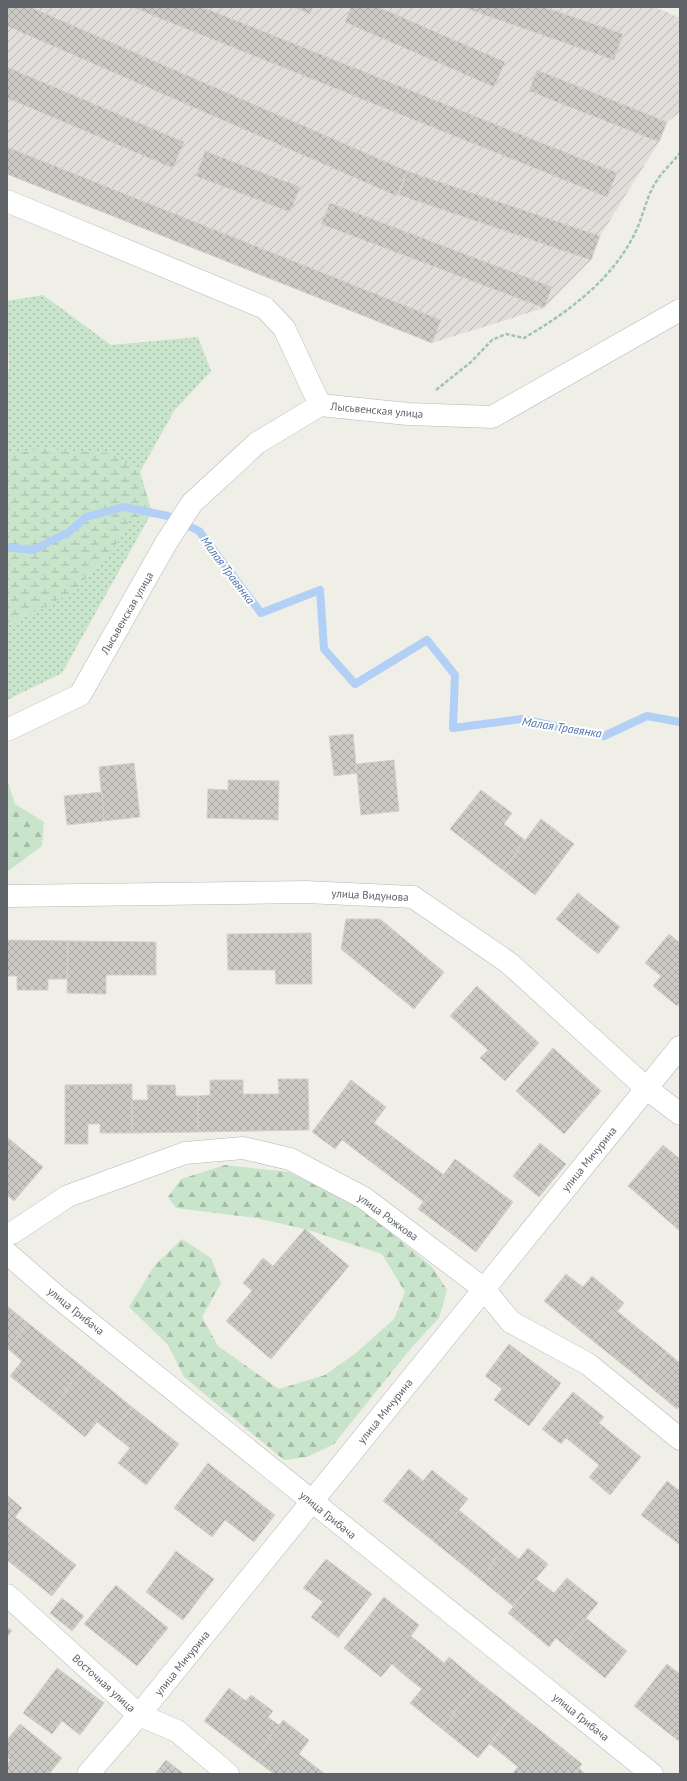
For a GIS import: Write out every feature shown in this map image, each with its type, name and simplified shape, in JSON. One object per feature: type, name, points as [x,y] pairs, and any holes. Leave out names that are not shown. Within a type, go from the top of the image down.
[{"type":"street","points":[[7,201],[265,308],[284,328],[320,405]]},
{"type":"street","name":"Лысьвенская улица","points":[[7,730],[80,695],[166,543],[192,502],[256,443],[320,405],[408,414],[492,417],[680,310]]},
{"type":"street","name":"улица Видунова","points":[[7,896],[305,892],[413,897],[509,963],[646,1088],[680,1114]]},
{"type":"street","name":"улица Мичурина","points":[[88,1774],[139,1715],[680,1046]]},
{"type":"street","name":"улица Рожкова","points":[[7,1233],[12,1232],[68,1196],[185,1153],[243,1148],[290,1159],[364,1198],[484,1289],[512,1322],[588,1364],[680,1439]]},
{"type":"street","name":"улица Грибача","points":[[7,1253],[60,1298],[312,1502],[652,1774]]},
{"type":"street","name":"Восточная улица","points":[[7,1595],[139,1715],[177,1732],[228,1774]]},
{"type":"path","points":[[408,414],[471,362],[492,340],[506,334],[524,338],[556,318],[592,291],[625,250],[635,234],[654,186],[680,153]]},
{"type":"shaded area","points":[[7,7],[655,7],[680,18],[680,112],[667,122],[659,142],[600,236],[591,260],[544,308],[432,343],[7,174]]},
{"type":"green space","points":[[43,295],[111,345],[198,337],[211,371],[174,411],[140,472],[111,453],[42,449],[7,455],[7,374],[9,368],[7,301]]},
{"type":"green space","points":[[42,449],[111,453],[140,472],[152,512],[143,519],[130,519],[121,538],[75,591],[7,626],[7,455]]},
{"type":"green space","points":[[152,512],[62,673],[7,700],[7,626],[75,591],[121,538],[130,519],[143,519]]},
{"type":"green space","points":[[7,779],[15,804],[44,822],[42,846],[7,872]]},
{"type":"green space","points":[[225,1165],[289,1172],[363,1209],[432,1267],[447,1290],[439,1318],[412,1347],[334,1444],[307,1457],[284,1460],[184,1377],[168,1345],[129,1307],[155,1265],[182,1239],[211,1258],[221,1283],[202,1317],[218,1346],[279,1389],[325,1375],[356,1353],[394,1319],[405,1292],[382,1254],[305,1229],[256,1218],[176,1208],[168,1197],[181,1179]]},
{"type":"building","points":[[7,7],[30,7],[407,171],[397,196],[7,26]]},
{"type":"building","points":[[132,7],[202,7],[617,173],[607,197]]},
{"type":"building","points":[[293,7],[313,7],[310,14]]},
{"type":"building","points":[[351,7],[378,7],[505,62],[494,87],[345,22]]},
{"type":"building","points":[[462,7],[544,7],[623,34],[614,60]]},
{"type":"building","points":[[7,67],[184,142],[173,168],[7,98]]},
{"type":"building","points":[[537,70],[667,122],[659,142],[529,91]]},
{"type":"building","points":[[7,147],[441,320],[432,343],[7,174]]},
{"type":"building","points":[[205,151],[300,187],[290,212],[196,176]]},
{"type":"building","points":[[407,171],[600,236],[591,260],[399,195]]},
{"type":"building","points":[[330,203],[552,287],[544,308],[321,224]]},
{"type":"building","points":[[353,734],[357,773],[334,776],[329,736]]},
{"type":"building","points":[[394,760],[399,811],[361,815],[356,764]]},
{"type":"building","points":[[134,763],[140,817],[104,821],[99,767]]},
{"type":"building","points":[[228,780],[279,781],[278,820],[207,818],[208,789],[228,790]]},
{"type":"building","points":[[481,790],[512,813],[504,824],[525,840],[503,870],[450,829]]},
{"type":"building","points":[[102,792],[104,821],[67,825],[64,796]]},
{"type":"building","points":[[541,819],[574,844],[535,895],[503,870]]},
{"type":"building","points":[[578,893],[620,927],[598,954],[556,919]]},
{"type":"building","points":[[346,919],[380,919],[444,972],[414,1009],[341,949]]},
{"type":"building","points":[[311,933],[312,984],[276,984],[275,970],[228,970],[227,934]]},
{"type":"building","points":[[669,934],[680,943],[680,1003],[677,1006],[653,986],[661,976],[645,963]]},
{"type":"building","points":[[7,940],[68,941],[67,979],[48,979],[48,990],[17,990],[17,976],[7,976]]},
{"type":"building","points":[[68,941],[156,942],[156,975],[106,975],[106,994],[67,993]]},
{"type":"building","points":[[477,986],[539,1043],[505,1081],[480,1058],[488,1050],[450,1016]]},
{"type":"building","points":[[553,1048],[601,1091],[564,1134],[516,1091]]},
{"type":"building","points":[[278,1079],[308,1079],[309,1130],[198,1132],[198,1096],[210,1095],[210,1080],[243,1080],[243,1094],[279,1094]]},
{"type":"building","points":[[351,1080],[386,1107],[374,1123],[444,1175],[424,1202],[342,1140],[335,1149],[312,1132]]},
{"type":"building","points":[[132,1084],[132,1133],[100,1133],[100,1124],[88,1124],[88,1144],[65,1144],[65,1085]]},
{"type":"building","points":[[147,1085],[175,1085],[176,1096],[198,1096],[198,1132],[132,1133],[132,1100],[148,1100]]},
{"type":"building","points":[[7,1137],[43,1167],[14,1201],[7,1195]]},
{"type":"building","points":[[540,1143],[566,1164],[539,1197],[513,1176]]},
{"type":"building","points":[[663,1145],[680,1159],[680,1231],[628,1186]]},
{"type":"building","points":[[455,1159],[513,1202],[476,1252],[418,1209]]},
{"type":"building","points":[[305,1229],[349,1266],[271,1359],[226,1321],[252,1291],[243,1283],[263,1258],[273,1266]]},
{"type":"building","points":[[566,1274],[583,1287],[592,1276],[624,1303],[593,1341],[544,1301]]},
{"type":"building","points":[[7,1306],[28,1323],[7,1348]]},
{"type":"building","points":[[617,1311],[667,1352],[643,1381],[593,1341]]},
{"type":"building","points":[[28,1323],[84,1368],[51,1409],[10,1376],[22,1361],[7,1348]]},
{"type":"building","points":[[509,1344],[561,1383],[529,1426],[494,1400],[502,1389],[485,1376]]},
{"type":"building","points":[[667,1352],[680,1363],[680,1406],[677,1409],[643,1381]]},
{"type":"building","points":[[84,1368],[132,1407],[111,1433],[97,1422],[85,1437],[51,1409]]},
{"type":"building","points":[[573,1392],[604,1417],[599,1423],[641,1457],[610,1495],[589,1477],[599,1465],[566,1438],[561,1444],[542,1429]]},
{"type":"building","points":[[132,1407],[179,1444],[146,1485],[118,1463],[130,1448],[111,1433]]},
{"type":"building","points":[[208,1463],[275,1515],[254,1542],[225,1520],[212,1537],[174,1508]]},
{"type":"building","points":[[409,1469],[423,1481],[432,1470],[468,1499],[433,1541],[383,1501]]},
{"type":"building","points":[[667,1481],[680,1491],[680,1545],[641,1515]]},
{"type":"building","points":[[7,1495],[22,1508],[15,1517],[76,1565],[52,1596],[7,1560]]},
{"type":"building","points":[[459,1510],[505,1548],[480,1579],[433,1541]]},
{"type":"building","points":[[505,1548],[519,1559],[528,1548],[548,1564],[513,1606],[480,1579]]},
{"type":"building","points":[[176,1551],[214,1579],[183,1620],[146,1592]]},
{"type":"building","points":[[326,1559],[372,1594],[338,1638],[311,1617],[323,1602],[303,1588]]},
{"type":"building","points":[[567,1578],[598,1603],[564,1645],[556,1638],[549,1647],[508,1613],[536,1579],[554,1593]]},
{"type":"building","points":[[116,1585],[168,1628],[137,1666],[84,1624]]},
{"type":"building","points":[[384,1597],[419,1625],[411,1636],[426,1648],[404,1675],[392,1664],[381,1677],[344,1648]]},
{"type":"building","points":[[62,1598],[84,1616],[72,1631],[50,1613]]},
{"type":"building","points":[[586,1618],[627,1651],[605,1678],[564,1645]]},
{"type":"building","points":[[7,1627],[12,1631],[7,1637]]},
{"type":"building","points":[[426,1648],[444,1663],[449,1657],[479,1682],[442,1729],[410,1703],[422,1689],[404,1675]]},
{"type":"building","points":[[667,1664],[680,1674],[680,1742],[634,1706]]},
{"type":"building","points":[[57,1668],[104,1703],[80,1735],[62,1721],[52,1734],[23,1713]]},
{"type":"building","points":[[479,1682],[516,1711],[478,1758],[442,1729]]},
{"type":"building","points":[[229,1688],[246,1701],[251,1695],[273,1711],[268,1717],[280,1726],[254,1759],[204,1721]]},
{"type":"building","points":[[516,1711],[582,1764],[574,1774],[512,1774],[518,1767],[490,1744]]},
{"type":"building","points":[[283,1720],[309,1740],[299,1754],[325,1774],[274,1774],[254,1759]]},
{"type":"building","points":[[20,1724],[62,1758],[49,1774],[7,1774],[7,1764],[10,1760],[7,1757],[7,1740]]},
{"type":"building","points":[[166,1760],[184,1774],[155,1774]]},
{"type":"building","points":[[579,1768],[585,1774],[574,1774]]},
{"type":"waterway","name":"Малая Травянка","points":[[7,547],[33,550],[69,532],[86,517],[124,507],[168,516],[199,531],[261,613],[320,590],[324,649],[355,684],[427,640],[455,675],[453,728],[521,719],[604,736],[647,716],[680,722]]}]
